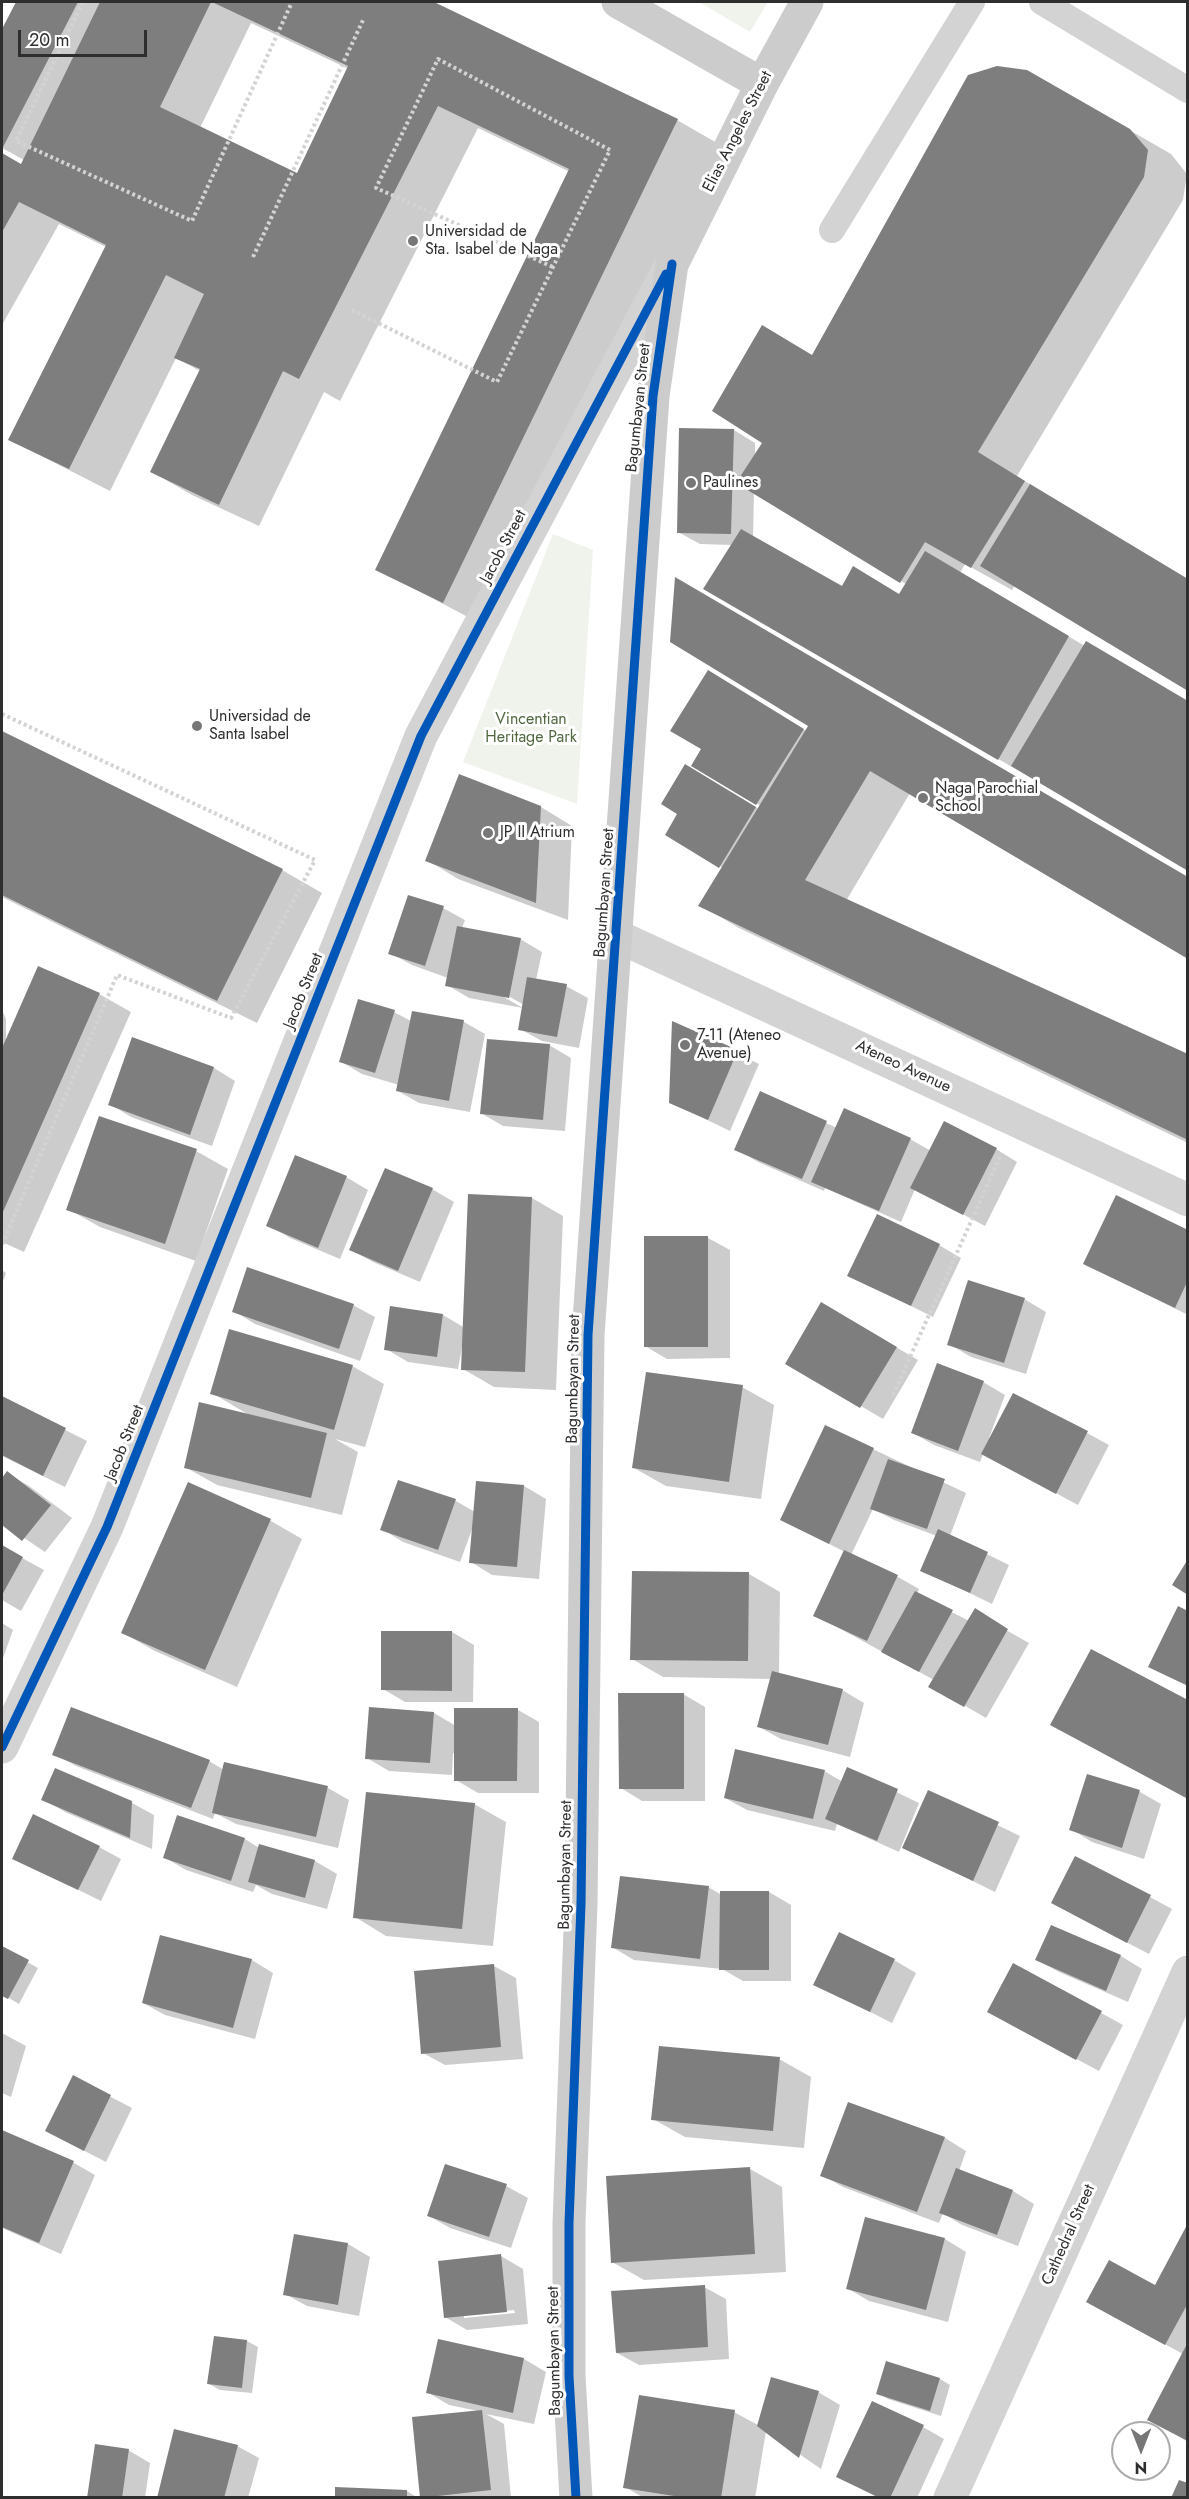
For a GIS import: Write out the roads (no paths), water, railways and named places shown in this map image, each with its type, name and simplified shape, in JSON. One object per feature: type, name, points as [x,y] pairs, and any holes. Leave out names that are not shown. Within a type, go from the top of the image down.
[{"type":"main road","points":[[618,2],[762,84]]},
{"type":"main road","name":"Elias Angeles Street","points":[[672,264],[762,84],[807,2]]},
{"type":"main road","name":"Bagumbayan Street","points":[[576,2498],[569,2376],[569,2223],[581,1904],[588,1335],[653,396],[672,264]]},
{"type":"street","name":"Jacob Street","points":[[2,1747],[107,1527],[421,736],[672,264]]},
{"type":"street","name":"Ateneo Avenue","points":[[617,936],[1188,1200]]},
{"type":"street","name":"Cathedral Street","points":[[950,2498],[1188,1972]]},
{"type":"lane","points":[[832,230],[972,2]]},
{"type":"lane","points":[[1042,2],[1188,90]]},
{"type":"place","name":"Universidad de Sta. Isabel de Naga","points":[[413,241]]},
{"type":"place","name":"Paulines","points":[[691,483]]},
{"type":"place","name":"Universidad de Santa Isabel","points":[[197,726]]},
{"type":"place","name":"Naga Parochial School","points":[[923,798]]},
{"type":"place","name":"JP II Atrium","points":[[488,833]]},
{"type":"place","name":"7-11 (Ateneo Avenue)","points":[[685,1045]]},
{"type":"park label","name":"Vincentian Heritage Park","points":[[531,729]]}]
